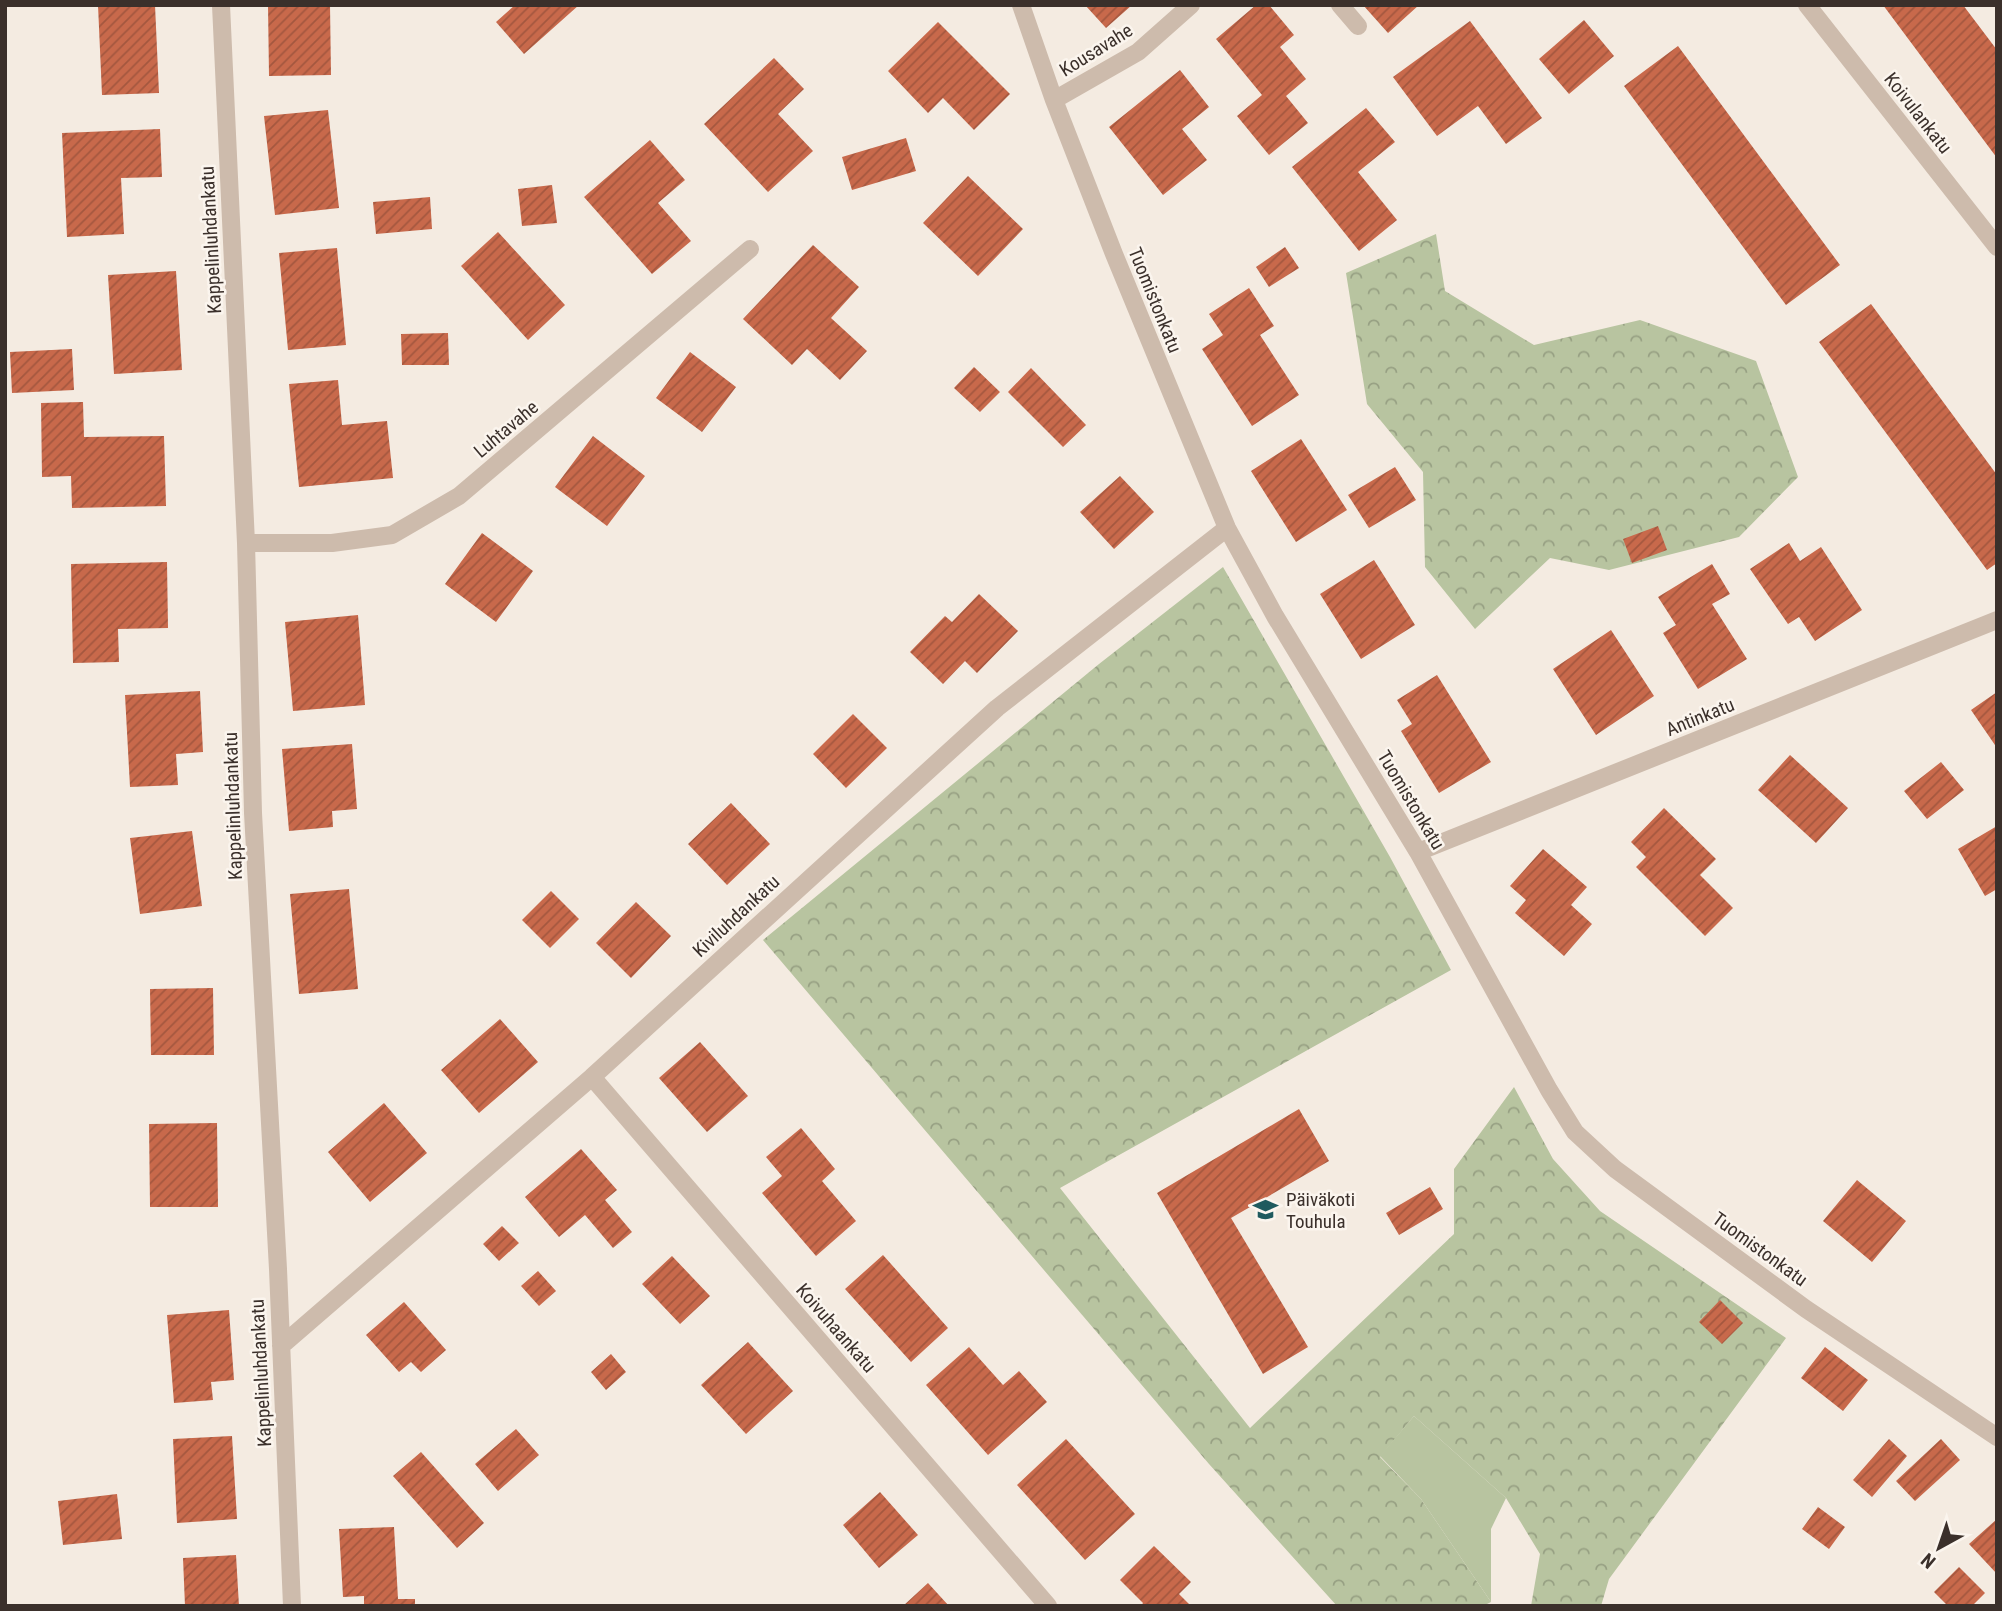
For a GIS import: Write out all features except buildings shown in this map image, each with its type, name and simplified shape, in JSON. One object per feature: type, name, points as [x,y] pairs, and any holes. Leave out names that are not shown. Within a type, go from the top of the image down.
[{"type":"street","name":"Kappelinluhdankatu","points":[[221,5],[246,543],[253,813],[292,1606]]},
{"type":"street","name":"Tuomistonkatu","points":[[1021,5],[1054,100],[1147,338],[1227,528],[1275,616],[1418,852],[1549,1090],[1575,1132],[1615,1169],[1806,1309],[1997,1437]]},
{"type":"street","name":"Kousavahe","points":[[1054,100],[1138,52],[1191,5]]},
{"type":"street","points":[[1340,5],[1358,26]]},
{"type":"street","name":"Koivulankatu","points":[[1807,5],[1997,247]]},
{"type":"street","name":"Luhtavahe","points":[[246,543],[332,543],[392,535],[459,496],[750,249]]},
{"type":"street","name":"Kiviluhdankatu","points":[[281,1346],[592,1077],[998,708],[1227,528]]},
{"type":"street","name":"Antinkatu","points":[[1418,852],[1997,620]]},
{"type":"street","name":"Koivuhaankatu","points":[[592,1077],[1048,1606]]},
{"type":"green space","points":[[1436,234],[1445,291],[1534,345],[1640,320],[1756,361],[1798,477],[1739,537],[1609,570],[1550,558],[1475,629],[1425,567],[1423,472],[1367,404],[1346,273]]},
{"type":"green space","points":[[1223,567],[1390,857],[1451,970],[1060,1188],[1250,1428],[1454,1234],[1454,1169],[1514,1087],[1553,1159],[1600,1211],[1786,1338],[1609,1579],[1601,1606],[1531,1606],[1540,1554],[1506,1498],[1414,1416],[1380,1457],[1421,1499],[1491,1602],[1483,1606],[1337,1606],[1209,1464],[763,940],[1099,664]]},
{"type":"green space","points":[[1414,1416],[1506,1498],[1491,1529],[1491,1602],[1421,1499],[1380,1456]]},
{"type":"place","name":"Päiväkoti Touhula","points":[[1266,1210]]}]
